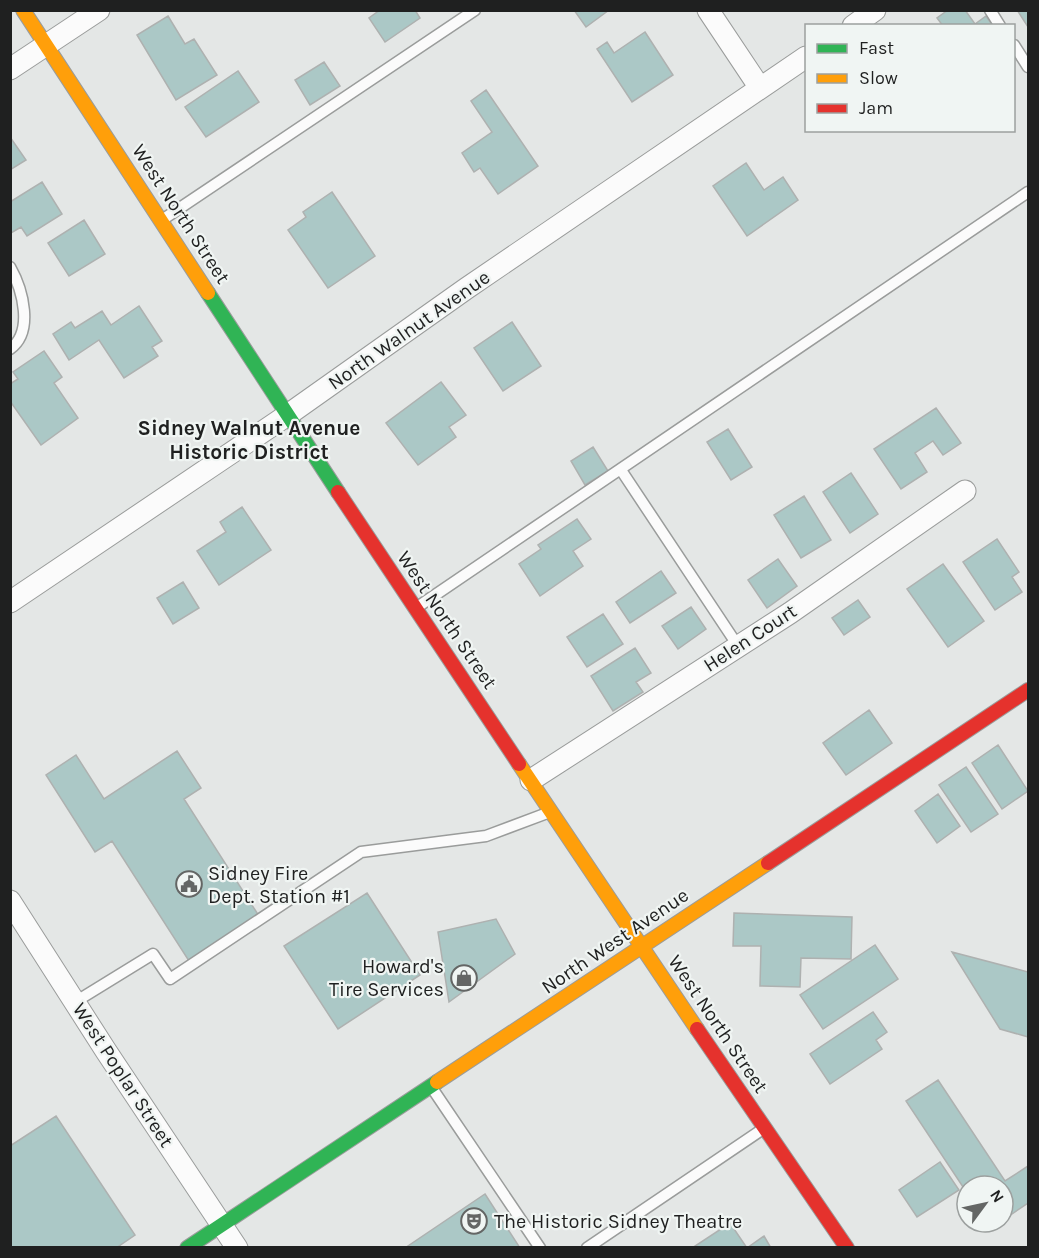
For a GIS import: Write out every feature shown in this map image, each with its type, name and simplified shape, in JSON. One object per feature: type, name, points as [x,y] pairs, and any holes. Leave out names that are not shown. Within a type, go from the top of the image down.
[{"type":"street","name":"West North Street","points":[[23,10],[415,609],[846,1248]]},
{"type":"street","points":[[10,69],[99,10]]},
{"type":"street","points":[[708,10],[760,88]]},
{"type":"street","points":[[856,24],[875,10]]},
{"type":"street","name":"North Walnut Avenue","points":[[10,602],[289,414],[805,58]]},
{"type":"street","name":"Helen Court","points":[[531,780],[738,646],[965,491]]},
{"type":"street","name":"North West Avenue","points":[[187,1248],[432,1088],[1029,690]]},
{"type":"street","name":"West Poplar Street","points":[[11,904],[237,1248]]},
{"type":"lane","points":[[161,220],[475,10]]},
{"type":"lane","points":[[990,10],[999,24]]},
{"type":"lane","points":[[1015,46],[1029,67]]},
{"type":"lane","points":[[415,609],[1029,192]]},
{"type":"lane","points":[[10,267],[23,309],[25,330],[20,342],[10,349]]},
{"type":"lane","points":[[621,470],[738,646]]},
{"type":"lane","points":[[75,1002],[153,954],[170,979],[361,852],[486,836],[553,811]]},
{"type":"lane","points":[[432,1088],[540,1248]]},
{"type":"lane","points":[[587,1248],[764,1129]]},
{"type":"building","points":[[380,10],[415,10],[420,18],[385,42],[369,18]]},
{"type":"building","points":[[574,10],[609,10],[586,27]]},
{"type":"building","points":[[948,10],[965,10],[975,24],[942,24],[937,18]]},
{"type":"building","points":[[1017,10],[1028,10],[1028,27]]},
{"type":"building","points":[[168,16],[185,44],[194,39],[217,75],[176,100],[137,35]]},
{"type":"building","points":[[986,16],[992,24],[975,24]]},
{"type":"building","points":[[645,32],[673,75],[632,102],[597,49],[607,42],[614,53]]},
{"type":"building","points":[[324,62],[340,86],[310,105],[295,80]]},
{"type":"building","points":[[238,71],[259,102],[206,137],[185,107]]},
{"type":"building","points":[[486,90],[538,166],[498,194],[480,168],[474,172],[462,153],[492,132],[471,101]]},
{"type":"building","points":[[10,137],[26,160],[10,170]]},
{"type":"building","points":[[746,163],[764,190],[783,177],[798,200],[747,236],[713,186]]},
{"type":"building","points":[[42,182],[62,214],[27,236],[21,227],[11,233],[10,202]]},
{"type":"building","points":[[332,192],[375,256],[328,288],[288,230],[306,217],[303,212]]},
{"type":"building","points":[[84,220],[105,254],[69,276],[48,243]]},
{"type":"building","points":[[139,306],[162,341],[152,347],[158,356],[124,378],[99,340],[69,360],[53,334],[71,322],[75,328],[102,311],[111,325]]},
{"type":"building","points":[[512,322],[541,366],[503,391],[474,348]]},
{"type":"building","points":[[44,351],[62,377],[54,383],[78,418],[41,445],[10,401],[10,384],[18,379],[13,372]]},
{"type":"building","points":[[441,382],[466,415],[449,427],[456,437],[418,465],[386,423]]},
{"type":"building","points":[[936,408],[961,443],[943,455],[933,441],[915,453],[927,472],[901,489],[874,449]]},
{"type":"building","points":[[728,429],[752,467],[731,480],[707,442]]},
{"type":"building","points":[[593,447],[608,471],[585,485],[571,461]]},
{"type":"building","points":[[851,473],[878,514],[850,533],[823,492]]},
{"type":"building","points":[[804,496],[831,540],[801,558],[774,515]]},
{"type":"building","points":[[242,507],[271,550],[219,585],[197,551],[226,532],[220,522]]},
{"type":"building","points":[[577,519],[591,539],[573,551],[583,566],[540,596],[519,564],[541,549],[538,545]]},
{"type":"building","points":[[997,539],[1019,572],[1012,577],[1022,592],[995,610],[963,562]]},
{"type":"building","points":[[778,559],[797,586],[767,608],[748,580]]},
{"type":"building","points":[[943,564],[984,621],[948,647],[907,589]]},
{"type":"building","points":[[661,571],[676,593],[630,623],[616,602]]},
{"type":"building","points":[[183,582],[199,608],[173,624],[157,598]]},
{"type":"building","points":[[858,600],[870,617],[844,635],[832,618]]},
{"type":"building","points":[[691,607],[706,629],[678,649],[662,626]]},
{"type":"building","points":[[603,614],[623,644],[587,667],[567,637]]},
{"type":"building","points":[[635,648],[651,673],[636,682],[643,692],[613,711],[591,676]]},
{"type":"building","points":[[869,710],[892,743],[846,775],[823,743]]},
{"type":"building","points":[[998,745],[1028,791],[1002,809],[972,763]]},
{"type":"building","name":"Sidney Fire Dept. Station #1","points":[[177,751],[201,788],[184,799],[259,916],[189,961],[112,841],[95,852],[46,775],[76,755],[104,799]]},
{"type":"building","points":[[966,767],[998,814],[971,832],[939,785]]},
{"type":"building","points":[[938,794],[960,826],[937,843],[915,811]]},
{"type":"building","points":[[367,893],[420,975],[338,1029],[284,946]]},
{"type":"building","points":[[734,913],[852,917],[851,959],[801,958],[800,987],[760,986],[761,946],[733,946]]},
{"type":"building","name":"Howard's Tire Services","points":[[496,919],[515,954],[449,1002],[438,932]]},
{"type":"building","points":[[875,945],[898,979],[823,1029],[800,995]]},
{"type":"building","points":[[952,952],[1028,972],[1028,1037],[1000,1029]]},
{"type":"building","points":[[873,1012],[887,1032],[876,1040],[882,1049],[830,1084],[810,1054]]},
{"type":"building","points":[[938,1080],[1000,1174],[955,1175],[906,1101]]},
{"type":"building","points":[[56,1116],[135,1235],[116,1248],[10,1248],[10,1146]]},
{"type":"building","points":[[940,1162],[955,1184],[955,1193],[917,1217],[899,1190]]},
{"type":"building","points":[[1028,1166],[1028,1203],[1015,1212],[1015,1174]]},
{"type":"building","name":"The Historic Sidney Theatre","points":[[485,1194],[520,1248],[405,1248]]},
{"type":"building","points":[[730,1223],[747,1248],[692,1248]]},
{"type":"building","points":[[764,1236],[771,1248],[747,1248]]},
{"type":"traffic: fast","points":[[208,293],[338,492]]},
{"type":"traffic: fast","points":[[187,1248],[437,1082]]},
{"type":"traffic: slow","points":[[23,10],[208,293]]},
{"type":"traffic: slow","points":[[519,764],[697,1029]]},
{"type":"traffic: slow","points":[[437,1082],[768,863]]},
{"type":"traffic: jam","points":[[338,492],[519,764]]},
{"type":"traffic: jam","points":[[768,863],[1028,690]]},
{"type":"traffic: jam","points":[[697,1029],[847,1248]]},
{"type":"place","name":"Sidney Fire Dept. Station #1","points":[[189,884]]},
{"type":"place","name":"Howard's Tire Services","points":[[464,978]]},
{"type":"place","name":"The Historic Sidney Theatre","points":[[474,1221]]},
{"type":"district","name":"Sidney Walnut Avenue Historic District","points":[[249,440]]}]
